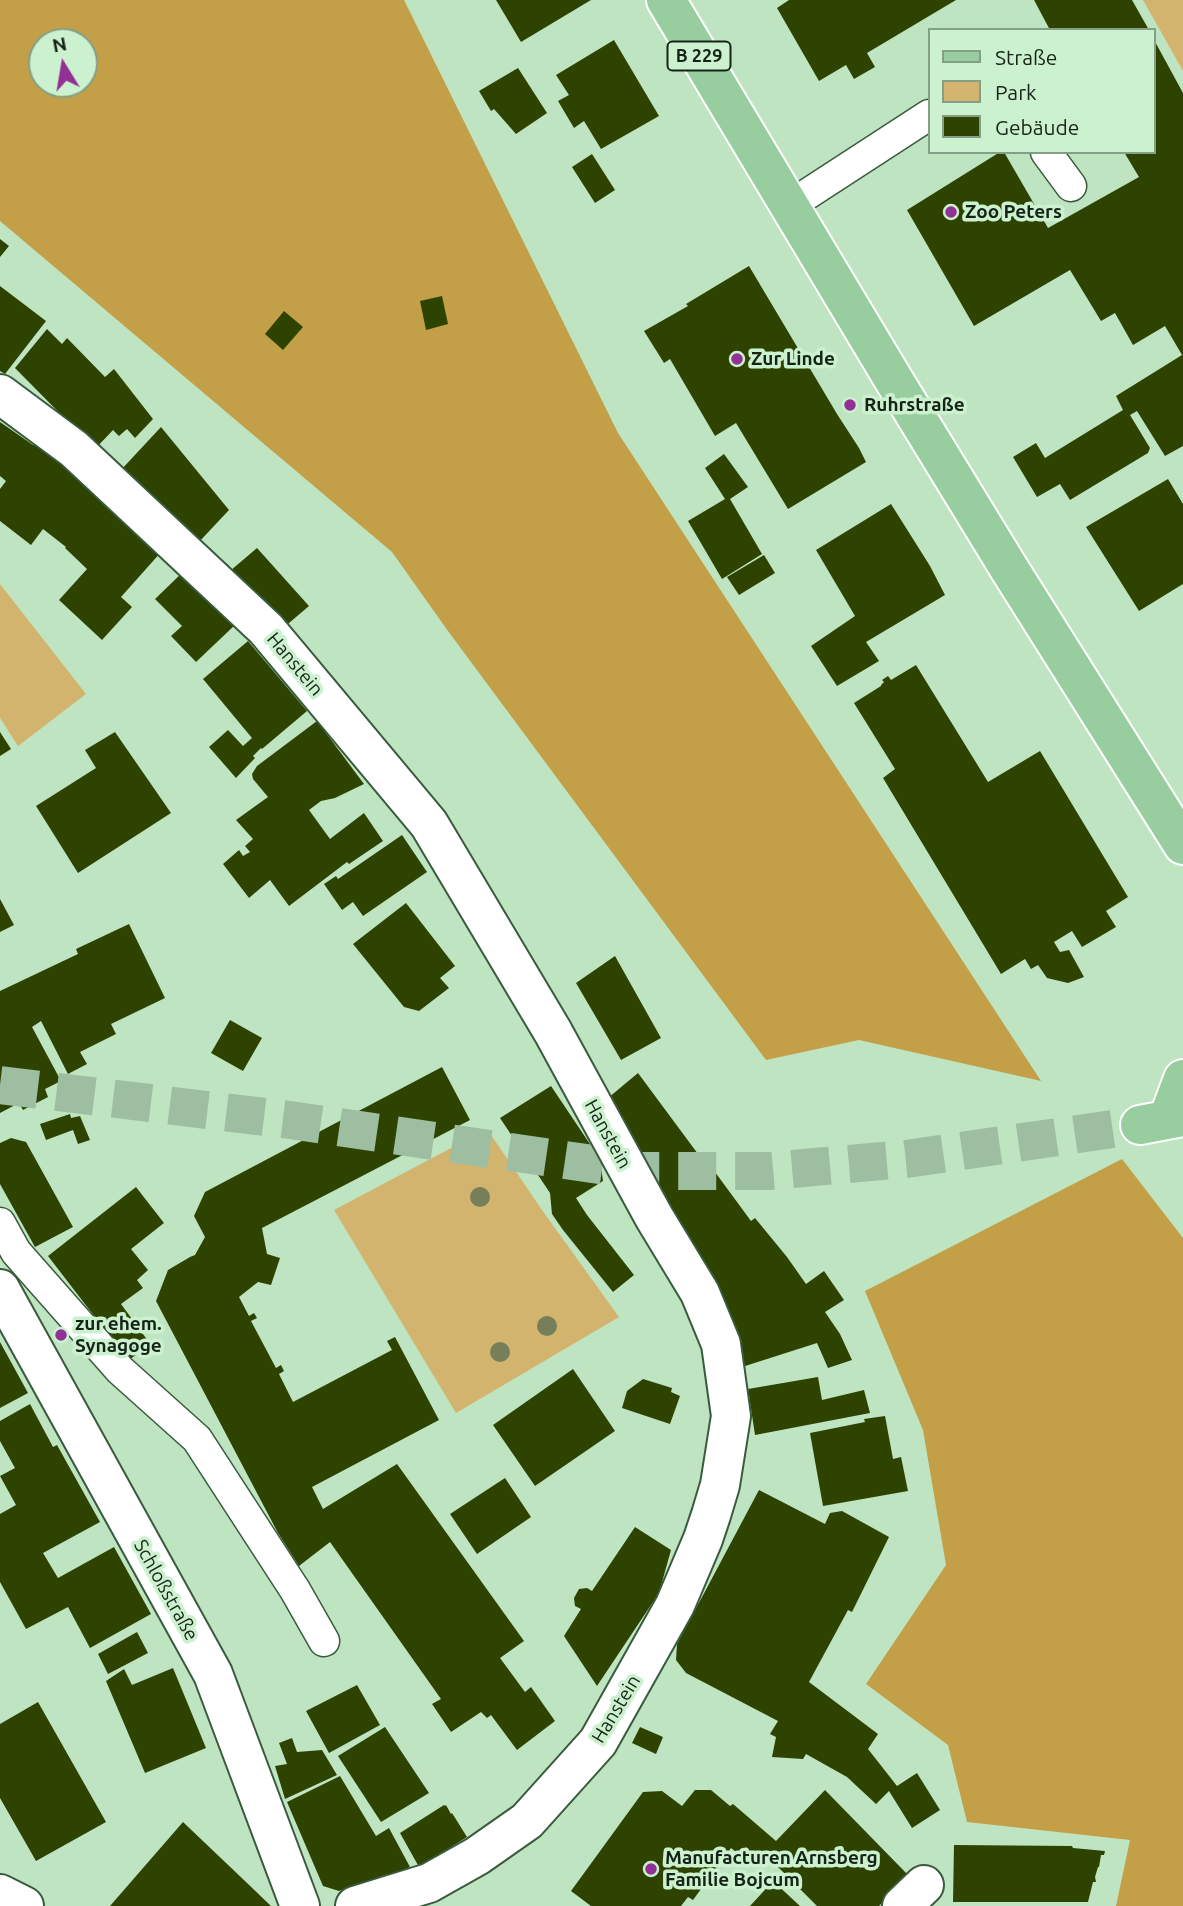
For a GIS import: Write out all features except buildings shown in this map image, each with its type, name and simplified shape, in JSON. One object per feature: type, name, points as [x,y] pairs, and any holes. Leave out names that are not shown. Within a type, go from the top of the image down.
[{"type":"main road","name":"B 229","points":[[666,0],[1010,570],[1183,845]]},
{"type":"main road","points":[[1164,1120],[1183,1079]]},
{"type":"street","name":"Hanstein","points":[[0,394],[74,449],[265,629],[429,824],[553,1032],[654,1217],[700,1293],[721,1344],[731,1416],[720,1485],[711,1515],[675,1605],[598,1742],[527,1821],[477,1856],[429,1883],[355,1906]]},
{"type":"street","name":"Schloßstraße","points":[[0,1289],[213,1674],[300,1906]]},
{"type":"street","points":[[0,1894],[24,1906]]},
{"type":"lane","points":[[789,206],[928,116]]},
{"type":"lane","points":[[1047,154],[1071,186]]},
{"type":"lane","points":[[0,1223],[16,1252],[120,1370],[197,1439],[295,1590],[324,1641]]},
{"type":"green space","points":[[1143,0],[1183,0],[1183,71]]},
{"type":"green space","points":[[0,584],[86,694],[18,746],[0,718]]},
{"type":"green space","points":[[487,1129],[619,1317],[456,1413],[334,1210]]},
{"type":"shaded area","points":[[0,0],[404,0],[618,433],[1041,1081],[859,1040],[766,1060],[392,552],[0,221]]},
{"type":"shaded area","points":[[1122,1159],[1183,1238],[1183,1906],[1116,1906],[1130,1840],[967,1822],[948,1745],[866,1684],[946,1565],[923,1430],[865,1291]]},
{"type":"tunnel","points":[[0,1085],[290,1120],[641,1171],[769,1171],[906,1159],[1140,1125]]},
{"type":"place","name":"Zoo Peters","points":[[951,212]]},
{"type":"place","name":"Zur Linde","points":[[737,359]]},
{"type":"place","name":"Ruhrstraße","points":[[850,405]]},
{"type":"place","name":"zur ehem. Synagoge","points":[[61,1335]]},
{"type":"place","name":"Manufacturen Arnsberg Familie Bojcum","points":[[651,1869]]}]
